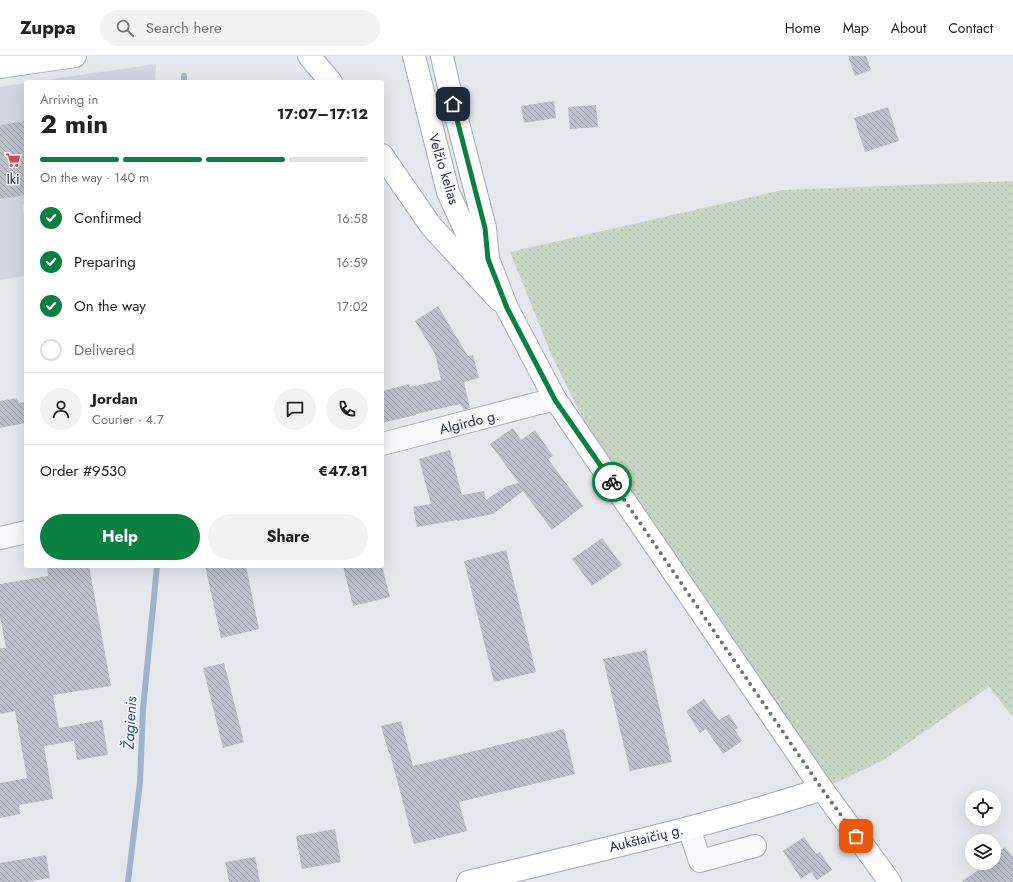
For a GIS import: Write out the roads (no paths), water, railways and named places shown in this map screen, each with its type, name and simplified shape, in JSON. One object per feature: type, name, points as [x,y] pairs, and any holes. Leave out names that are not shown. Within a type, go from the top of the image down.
[{"type":"main road","points":[[1,63],[75,56]]},
{"type":"main road","points":[[308,56],[329,80]]},
{"type":"main road","name":"Velžio kelias","points":[[414,56],[448,192],[467,234],[488,259]]},
{"type":"main road","name":"Velžio kelias","points":[[442,56],[485,228],[488,259]]},
{"type":"main road","points":[[384,158],[431,226],[507,308]]},
{"type":"main road","points":[[488,259],[507,308],[555,400],[822,789],[890,882]]},
{"type":"main road","name":"Aukštaičių g.","points":[[468,882],[689,828],[768,807],[822,789]]},
{"type":"street","name":"Algirdo g.","points":[[384,443],[555,400]]},
{"type":"street","points":[[0,538],[24,532]]},
{"type":"street","points":[[689,828],[700,861],[755,846]]},
{"type":"waterway","name":"Žagienis","points":[[128,882],[140,782],[143,709],[157,568]]},
{"type":"place","name":"Iki","points":[[13,160]]}]
